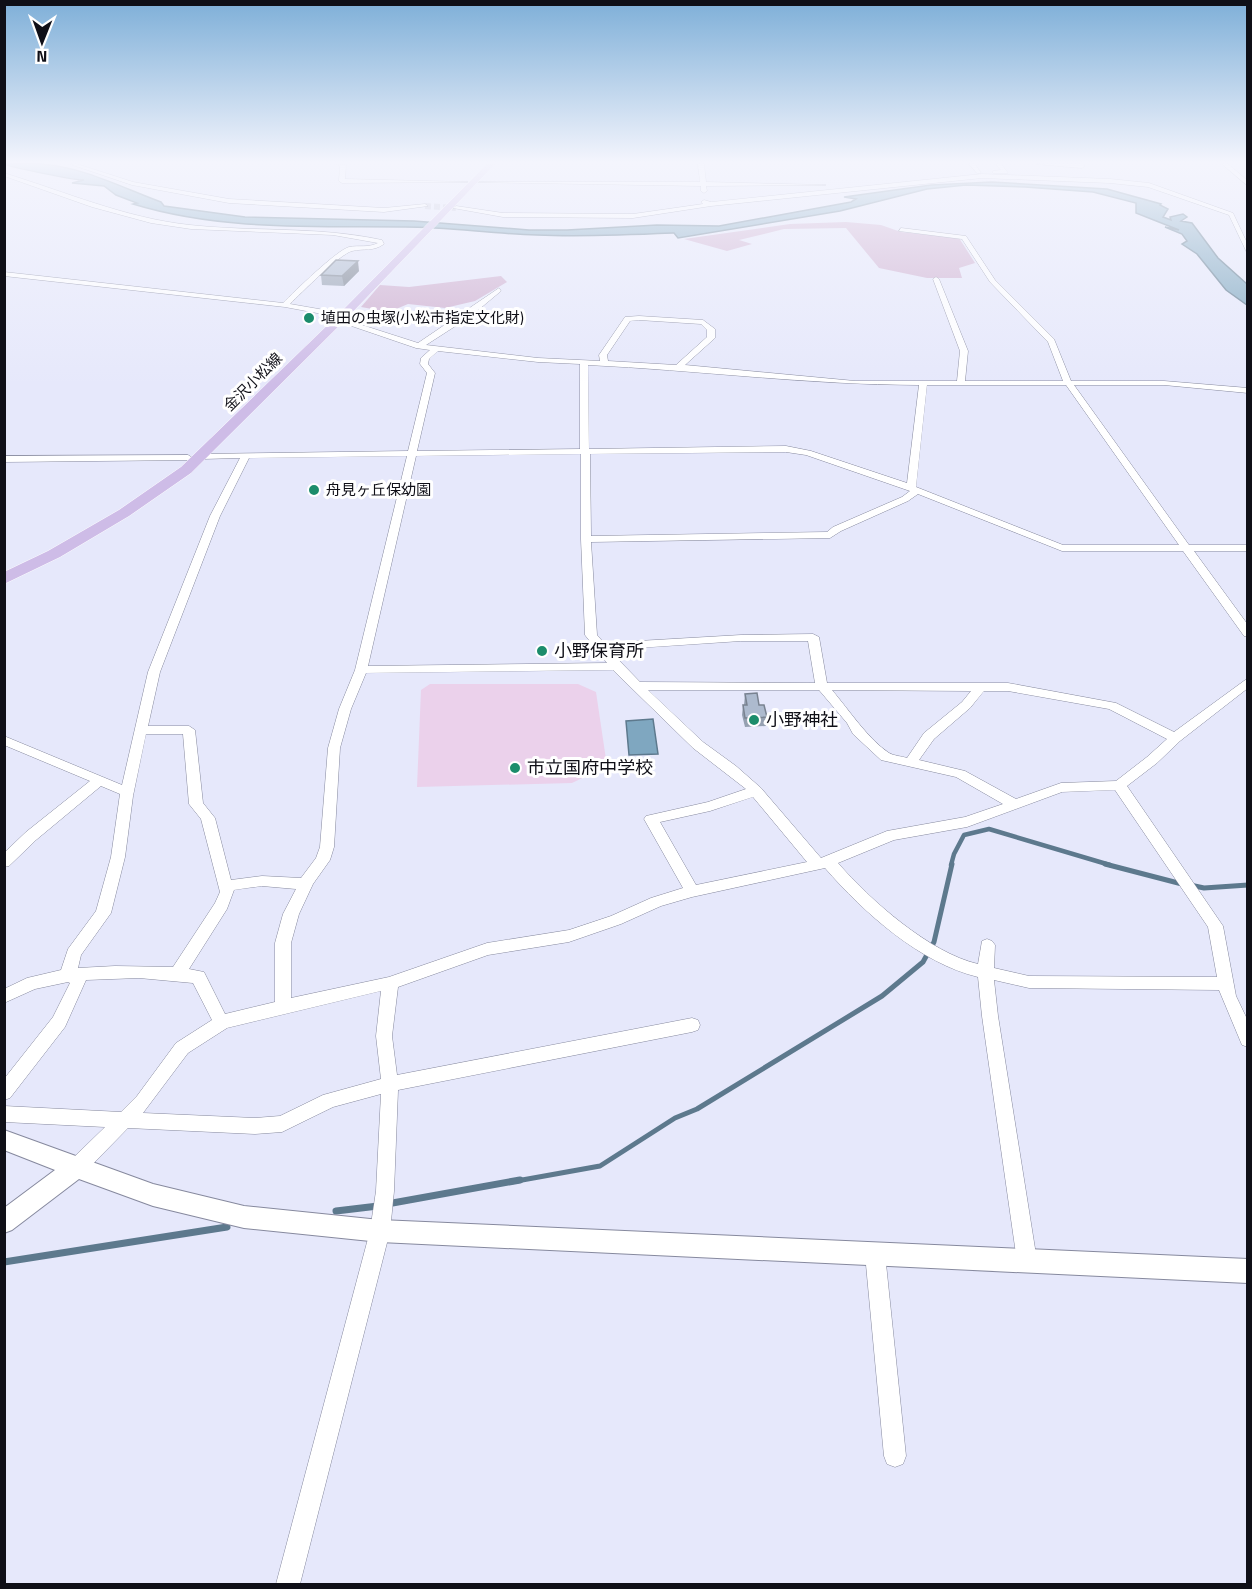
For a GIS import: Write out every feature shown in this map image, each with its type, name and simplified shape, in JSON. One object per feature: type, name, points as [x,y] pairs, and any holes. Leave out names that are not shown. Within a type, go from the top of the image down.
[{"type":"main road","name":"金沢小松線","points":[[4,579],[54,554],[168,484],[414,238]]},
{"type":"main road","name":"金沢小松線","points":[[4,568],[60,540],[195,457]]},
{"type":"street","points":[[285,305],[309,281],[349,249],[373,248],[381,244],[380,241],[363,238]]},
{"type":"street","points":[[965,238],[992,280],[1051,341],[1068,383],[1248,634]]},
{"type":"street","points":[[1242,238],[1248,253]]},
{"type":"street","points":[[4,274],[285,305],[337,316],[420,346],[584,363],[678,367],[855,383],[1164,383],[1245,390],[1248,400]]},
{"type":"street","points":[[936,279],[964,351],[961,384]]},
{"type":"street","points":[[420,346],[500,290]]},
{"type":"street","points":[[604,365],[603,355],[628,320],[639,318],[703,322],[711,329],[711,338],[678,367]]},
{"type":"street","points":[[284,1008],[283,943],[291,914],[306,884],[323,860],[327,847],[334,748],[345,709],[361,670],[413,452],[431,373],[424,364],[425,358],[436,348]]},
{"type":"street","points":[[584,363],[586,539],[591,635],[616,666],[698,745],[756,791],[823,863],[937,955],[985,971],[1029,982],[1226,984]]},
{"type":"street","points":[[586,539],[830,535],[837,529],[905,499],[915,489],[923,383]]},
{"type":"street","points":[[4,459],[413,452],[798,450],[915,489],[1062,548],[1248,548]]},
{"type":"street","points":[[68,974],[74,953],[103,913],[118,858],[127,792],[159,661],[214,516],[246,456]]},
{"type":"street","points":[[600,647],[741,638],[813,637],[822,686],[853,722],[857,731],[886,758],[960,774],[1016,805]]},
{"type":"street","points":[[361,670],[616,666]]},
{"type":"street","points":[[4,1222],[76,1168],[143,1101],[182,1048],[221,1023],[237,1017],[390,983],[487,949],[569,936],[616,920],[656,902],[692,891],[823,863],[892,835],[967,822],[1061,788],[1119,785],[1248,682]]},
{"type":"street","points":[[639,686],[1008,687],[1046,692],[1112,706],[1175,738]]},
{"type":"street","points":[[910,763],[928,736],[966,705],[981,687]]},
{"type":"street","points":[[141,730],[189,730],[196,804],[208,818],[227,892],[222,905],[178,973]]},
{"type":"street","points":[[4,740],[127,792]]},
{"type":"street","points":[[4,862],[31,836],[99,781]]},
{"type":"street","points":[[1119,785],[1215,926],[1228,996],[1248,1040]]},
{"type":"street","points":[[692,891],[651,819],[710,806],[756,791]]},
{"type":"street","points":[[226,886],[262,881],[306,884]]},
{"type":"street","points":[[987,945],[985,971],[989,1020],[1002,1087],[1027,1261]]},
{"type":"street","points":[[4,998],[33,983],[68,974],[178,973],[198,977],[221,1023]]},
{"type":"street","points":[[4,1094],[59,1022],[79,981],[68,974]]},
{"type":"street","points":[[288,1584],[382,1213],[390,1084],[384,1036],[390,983]]},
{"type":"street","points":[[4,1114],[255,1126],[282,1124],[330,1100],[390,1084],[692,1025]]},
{"type":"street","points":[[4,1140],[153,1195],[244,1217],[382,1213],[875,1254],[1248,1271]]},
{"type":"street","points":[[875,1254],[895,1456]]},
{"type":"shaded area","points":[[747,238],[739,240],[752,244],[727,251],[684,239]]},
{"type":"shaded area","points":[[854,238],[959,238],[975,263],[959,268],[962,278],[927,278],[879,268]]},
{"type":"shaded area","points":[[501,276],[507,282],[475,301],[445,308],[408,304],[389,312],[361,307],[380,285],[409,287]]},
{"type":"shaded area","points":[[430,684],[578,684],[596,692],[607,766],[572,783],[417,787],[421,690]]},
{"type":"water","points":[[1185,238],[1203,238],[1218,258],[1247,284],[1247,305],[1226,290],[1197,254],[1182,244],[1187,241]]},
{"type":"water","points":[[653,719],[658,754],[629,755],[626,721]]},
{"type":"building","points":[[336,260],[358,261],[342,276],[321,275]]},
{"type":"building","points":[[757,693],[759,705],[764,705],[767,717],[745,718],[743,705],[747,705],[745,694]]},
{"type":"waterway","points":[[951,865],[964,835],[989,829],[1110,865]]},
{"type":"waterway","points":[[511,1182],[600,1166],[675,1118],[697,1109],[882,996],[923,962],[934,942],[952,864]]},
{"type":"waterway","points":[[1105,864],[1182,884]]},
{"type":"waterway","points":[[1190,885],[1204,888],[1248,885]]},
{"type":"waterway","points":[[387,1204],[520,1180]]},
{"type":"waterway","points":[[336,1211],[378,1206]]},
{"type":"waterway","points":[[4,1262],[227,1227]]},
{"type":"place","name":"埴田の虫塚(小松市指定文化財)","points":[[309,318]]},
{"type":"place","name":"舟見ヶ丘保幼園","points":[[314,490]]},
{"type":"place","name":"小野保育所","points":[[542,651]]},
{"type":"place","name":"小野神社","points":[[754,720]]},
{"type":"place","name":"市立国府中学校","points":[[515,768]]}]
